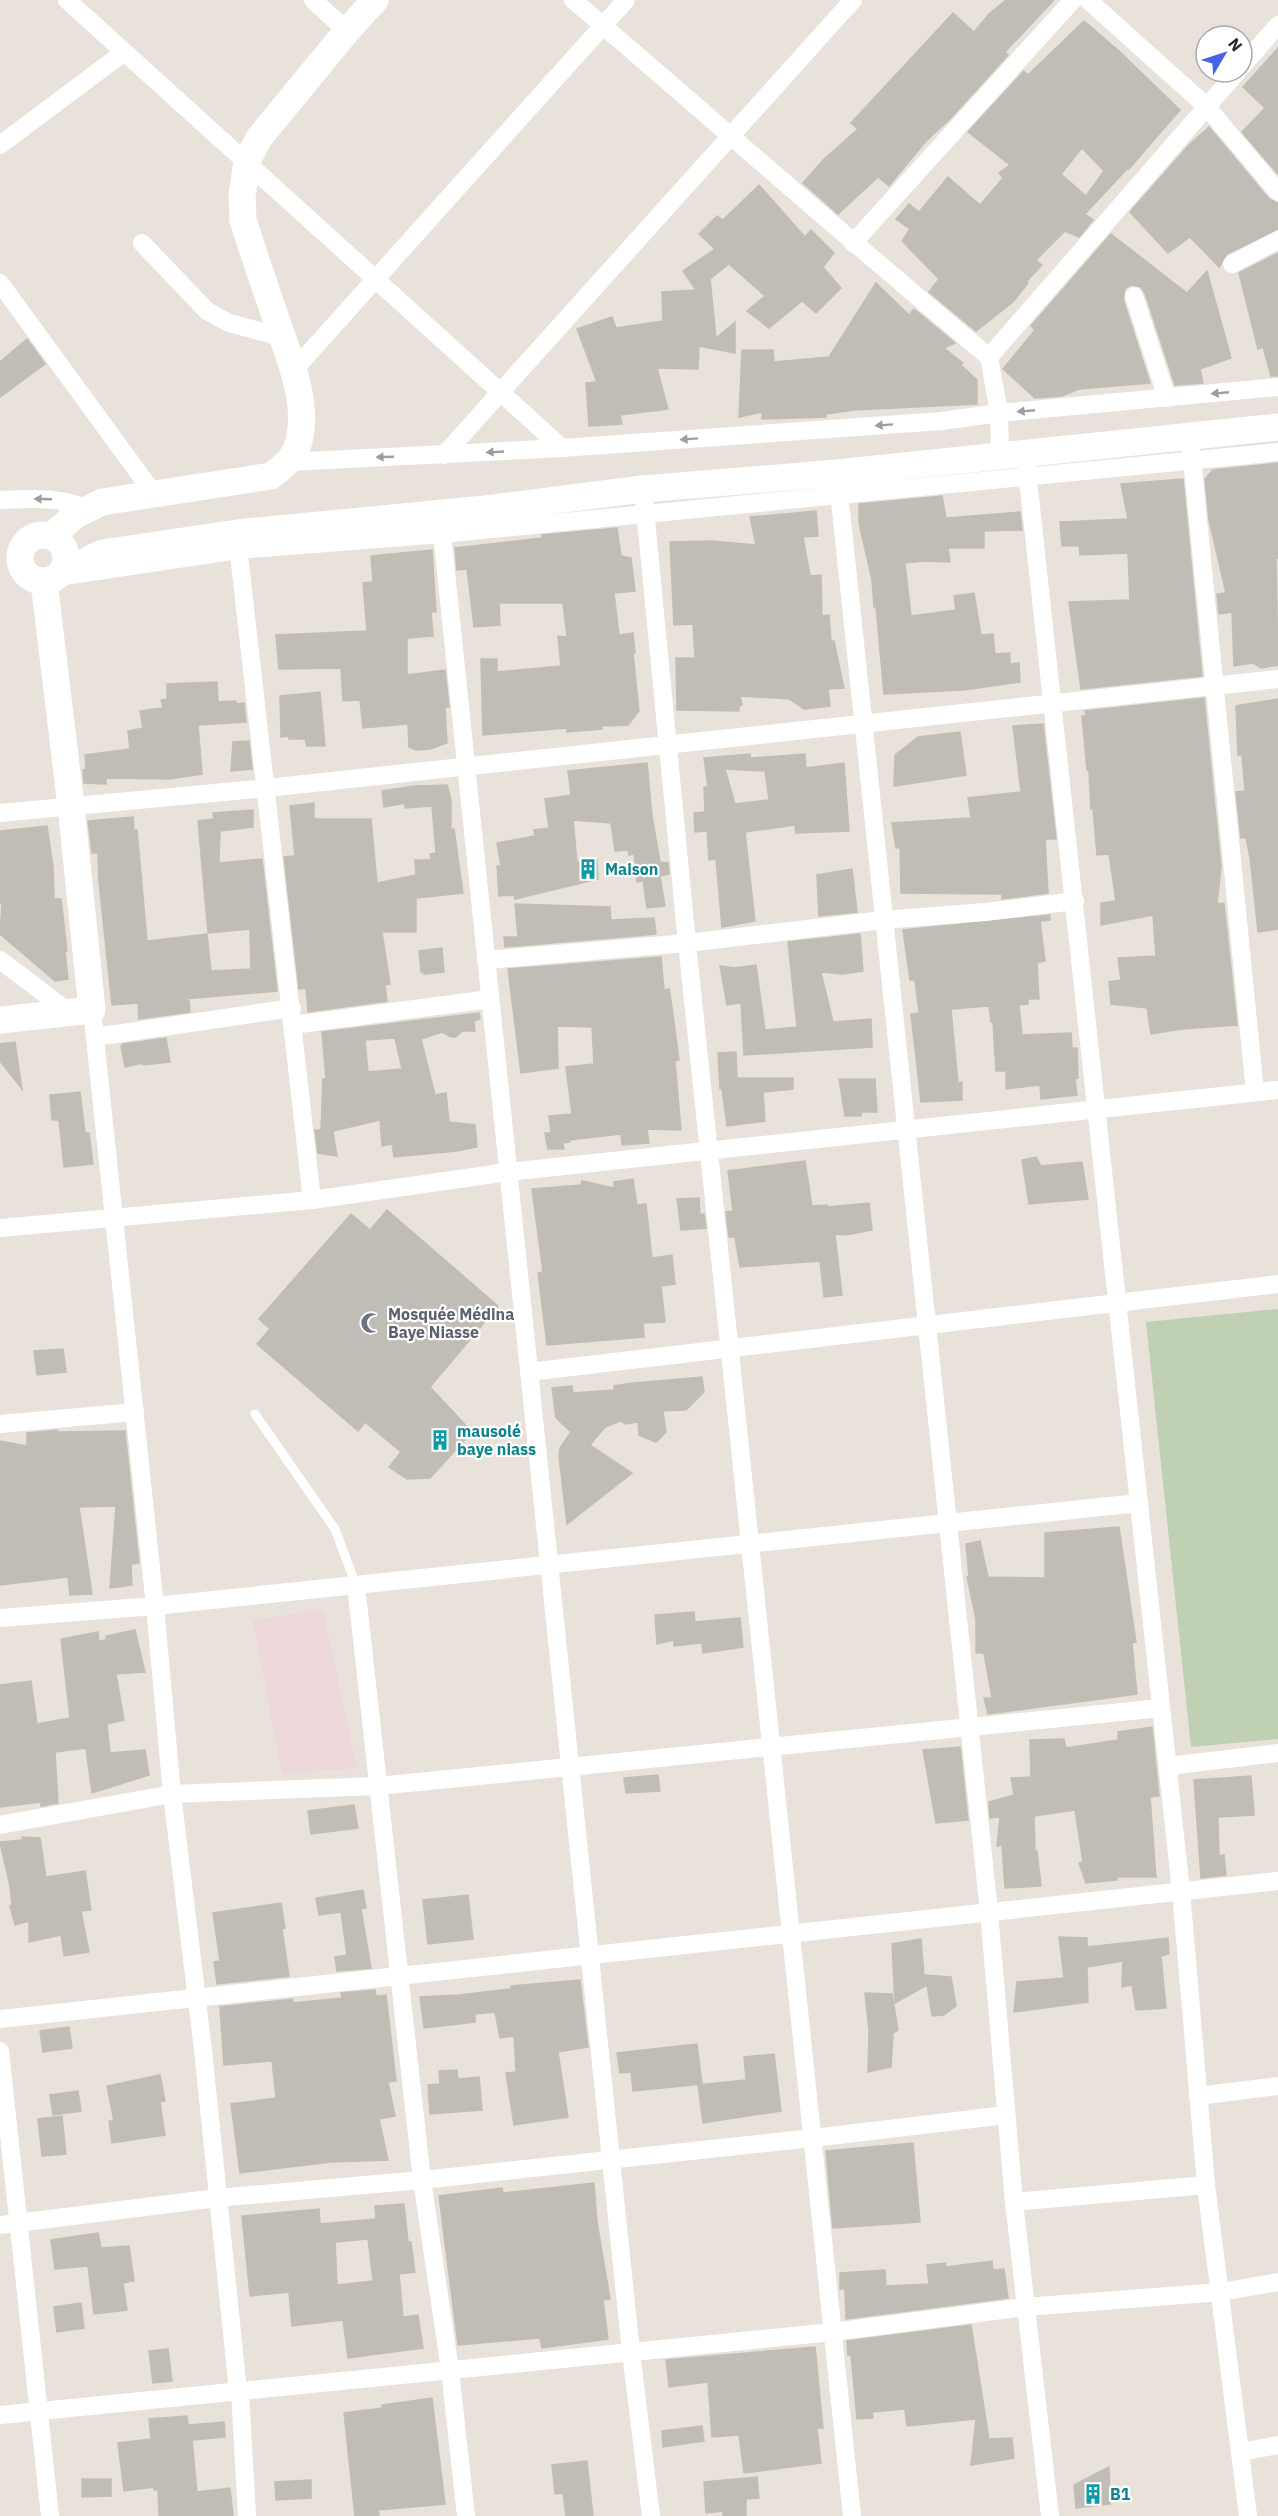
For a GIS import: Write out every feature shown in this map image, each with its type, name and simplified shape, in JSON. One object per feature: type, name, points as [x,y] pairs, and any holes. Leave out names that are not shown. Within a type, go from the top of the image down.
[{"type":"street","points":[[67,0],[562,448]]},
{"type":"street","points":[[313,0],[346,31]]},
{"type":"street","points":[[57,541],[85,508],[102,502],[271,476],[290,462],[298,444],[302,425],[293,370],[243,220],[242,196],[247,161],[259,138],[275,116],[375,0]]},
{"type":"street","points":[[573,0],[732,135],[853,243],[989,357],[999,413],[1018,461],[1054,704],[1181,1891],[1206,2185],[1248,2516]]},
{"type":"street","points":[[293,370],[626,0]]},
{"type":"street","points":[[444,455],[853,0]]},
{"type":"street","points":[[853,243],[1073,0]]},
{"type":"street","points":[[1088,0],[1206,106],[1278,192]]},
{"type":"street","points":[[1254,52],[1278,25]]},
{"type":"street","points":[[0,145],[123,53]]},
{"type":"street","points":[[989,357],[1226,84]]},
{"type":"street","points":[[1232,264],[1278,240]]},
{"type":"street","points":[[142,243],[207,311],[229,323],[282,337]]},
{"type":"street","points":[[0,283],[154,494]]},
{"type":"street","points":[[1134,296],[1167,398]]},
{"type":"street","points":[[290,462],[562,448],[942,421],[999,413],[1278,387]]},
{"type":"street","points":[[1191,448],[1278,427]]},
{"type":"street","points":[[1191,448],[1256,1092]]},
{"type":"street","points":[[237,541],[54,577],[30,578],[10,561],[32,537],[45,534],[57,541],[102,553],[237,541],[441,524],[837,484],[1018,461],[1191,448],[1278,452]]},
{"type":"street","points":[[837,484],[1018,461]]},
{"type":"street","points":[[837,484],[988,1912],[1025,2307],[1050,2516]]},
{"type":"street","points":[[0,500],[67,501],[85,508]]},
{"type":"street","points":[[644,502],[687,943],[711,1151],[852,2516]]},
{"type":"street","points":[[441,524],[631,2352],[651,2516]]},
{"type":"street","points":[[57,541],[66,559],[54,577],[71,806],[81,1011],[95,1037],[116,1218],[172,1794],[239,2391],[247,2516]]},
{"type":"street","points":[[237,541],[293,1016],[312,1200]]},
{"type":"street","points":[[54,577],[102,553]]},
{"type":"street","points":[[0,813],[669,746],[1278,679]]},
{"type":"street","points":[[486,960],[687,943],[883,920],[985,912],[1075,900]]},
{"type":"street","points":[[0,960],[81,1011]]},
{"type":"street","points":[[95,1037],[293,1016],[490,999]]},
{"type":"street","points":[[0,1020],[81,1011]]},
{"type":"street","points":[[0,1228],[312,1200],[508,1173],[1278,1090]]},
{"type":"street","points":[[529,1372],[1278,1284]]},
{"type":"street","points":[[0,1424],[135,1412]]},
{"type":"street","points":[[0,1618],[155,1606],[1139,1503]]},
{"type":"street","points":[[356,1585],[422,2180],[450,2370],[466,2516]]},
{"type":"street","points":[[0,1825],[172,1794],[378,1786],[1161,1708]]},
{"type":"street","points":[[1168,1766],[1278,1753]]},
{"type":"street","points":[[0,2019],[1278,1881]]},
{"type":"street","points":[[0,2051],[9,2224],[38,2411],[50,2516]]},
{"type":"street","points":[[1198,2096],[1278,2086]]},
{"type":"street","points":[[9,2224],[217,2198],[422,2180],[813,2139],[1006,2115]]},
{"type":"street","points":[[1014,2202],[1206,2185]]},
{"type":"street","points":[[0,2415],[833,2332],[1025,2307],[1221,2292],[1278,2282]]},
{"type":"street","points":[[1241,2452],[1278,2445]]},
{"type":"lane","points":[[255,1414],[335,1529],[356,1585]]},
{"type":"shaded area","points":[[323,1610],[357,1768],[282,1774],[253,1620]]},
{"type":"green space","points":[[1278,1309],[1278,1739],[1191,1747],[1146,1322]]},
{"type":"building","points":[[1006,0],[1054,0],[1005,52],[1008,55],[948,121],[926,141],[889,186],[878,177],[838,214],[803,183],[824,159],[858,129],[851,123],[953,13],[974,32],[989,14]]},
{"type":"building","points":[[1084,21],[1180,110],[1128,170],[1085,214],[1093,220],[1079,237],[1065,231],[1036,260],[1042,265],[1026,282],[1028,283],[1013,302],[976,331],[929,292],[939,279],[902,241],[910,229],[896,219],[909,204],[919,212],[948,177],[980,205],[1003,178],[999,173],[1010,165],[968,132],[1024,71],[1028,75]],"holes":[[[1082,148],[1104,171],[1086,196],[1061,174]]]},
{"type":"building","points":[[1278,48],[1278,174],[1242,132],[1265,108],[1243,87],[1246,84],[1254,84],[1254,75]]},
{"type":"building","points":[[1209,127],[1269,199],[1278,203],[1278,229],[1227,254],[1219,267],[1190,237],[1168,253],[1130,212],[1189,145]]},
{"type":"building","points":[[759,185],[805,237],[811,230],[834,253],[823,267],[841,288],[816,313],[802,301],[769,328],[747,311],[765,296],[729,264],[710,279],[716,338],[735,322],[735,353],[699,346],[698,369],[657,368],[668,409],[620,415],[622,424],[589,426],[586,383],[597,382],[577,329],[612,317],[616,328],[663,321],[662,292],[696,290],[683,271],[715,249],[699,234],[717,216],[723,220]]},
{"type":"building","points":[[1111,234],[1187,293],[1207,271],[1231,358],[1200,369],[1203,383],[1175,385],[1145,293],[1141,287],[1131,285],[1125,289],[1123,299],[1150,383],[1079,389],[1062,396],[1035,398],[1003,369],[1035,330],[1031,326]]},
{"type":"building","points":[[1278,253],[1278,376],[1271,376],[1263,347],[1258,349],[1239,273]]},
{"type":"building","points":[[876,283],[909,315],[914,309],[955,343],[944,348],[963,363],[961,365],[977,380],[977,404],[854,410],[826,414],[826,417],[762,419],[762,412],[739,417],[742,350],[773,350],[774,362],[829,357]]},
{"type":"building","points":[[27,339],[45,364],[0,397],[0,362]]},
{"type":"building","points":[[1278,463],[1278,558],[1276,558],[1278,665],[1261,668],[1253,663],[1234,666],[1232,612],[1219,614],[1217,594],[1226,593],[1209,520],[1205,479],[1213,470]]},
{"type":"building","points":[[1183,479],[1202,676],[1081,689],[1069,602],[1130,600],[1128,553],[1080,555],[1079,546],[1062,546],[1060,522],[1128,519],[1121,484]]},
{"type":"building","points":[[942,496],[946,518],[1020,512],[1022,530],[984,531],[984,548],[948,548],[950,562],[905,563],[911,616],[956,610],[954,596],[974,593],[981,635],[993,634],[995,654],[1010,653],[1010,664],[1019,663],[1020,682],[964,690],[884,694],[876,607],[874,607],[872,580],[859,523],[859,504]]},
{"type":"building","points":[[816,511],[818,536],[803,537],[810,576],[821,575],[822,616],[829,615],[831,641],[834,641],[844,688],[828,689],[830,706],[804,709],[789,699],[740,696],[742,705],[739,706],[739,711],[677,710],[676,658],[695,658],[693,624],[674,625],[670,542],[711,541],[756,545],[750,517]]},
{"type":"building","points":[[617,528],[621,556],[631,558],[635,591],[614,593],[619,635],[633,633],[639,711],[628,725],[602,726],[602,729],[567,732],[567,728],[483,735],[481,659],[497,659],[497,672],[561,666],[558,636],[567,637],[563,603],[499,603],[500,625],[474,627],[467,569],[457,570],[455,548],[542,538],[542,535]]},
{"type":"building","points":[[432,550],[436,612],[431,612],[433,636],[407,638],[407,675],[445,670],[449,707],[445,707],[447,743],[430,749],[416,750],[409,747],[408,724],[363,728],[360,700],[343,701],[341,668],[279,669],[276,635],[367,631],[363,583],[373,582],[371,556]]},
{"type":"building","points":[[217,682],[218,702],[244,703],[246,722],[198,725],[202,774],[169,779],[106,778],[106,784],[84,783],[85,755],[130,749],[128,731],[143,728],[140,711],[163,708],[161,700],[167,699],[167,684]]},
{"type":"building","points":[[320,692],[325,746],[307,746],[305,739],[281,737],[280,696]]},
{"type":"building","points":[[1204,698],[1221,867],[1217,904],[1224,903],[1237,1025],[1151,1034],[1147,1008],[1111,1004],[1109,982],[1121,980],[1118,958],[1156,956],[1153,915],[1101,925],[1101,903],[1116,901],[1109,854],[1097,855],[1082,716],[1086,716],[1085,711]]},
{"type":"building","points":[[1278,699],[1278,929],[1258,932],[1250,857],[1246,838],[1241,838],[1236,792],[1245,791],[1242,755],[1238,755],[1236,706]]},
{"type":"building","points":[[1043,724],[1056,839],[1045,839],[1048,893],[1002,899],[1002,894],[901,893],[900,847],[896,848],[892,823],[971,818],[968,798],[1021,792],[1013,726]]},
{"type":"building","points":[[960,732],[966,775],[894,786],[895,755],[918,737]]},
{"type":"building","points":[[249,741],[252,769],[231,771],[233,742]]},
{"type":"building","points":[[750,754],[750,758],[805,754],[806,768],[844,763],[849,831],[796,833],[795,825],[745,832],[755,921],[722,927],[716,859],[709,860],[707,831],[695,832],[694,813],[705,812],[704,787],[708,787],[704,758]],"holes":[[[725,769],[765,771],[769,800],[735,804]]]},
{"type":"building","points":[[647,763],[652,816],[660,862],[668,863],[669,874],[660,876],[665,906],[647,908],[643,881],[637,882],[634,854],[629,855],[628,850],[615,851],[611,823],[573,820],[577,862],[597,860],[598,879],[515,899],[514,895],[499,896],[497,866],[501,866],[497,843],[535,836],[534,830],[549,828],[545,799],[571,795],[568,771]]},
{"type":"building","points":[[447,785],[451,800],[451,829],[454,829],[463,893],[416,898],[416,932],[382,932],[390,984],[385,985],[387,1001],[308,1012],[306,988],[299,989],[284,857],[295,856],[290,806],[314,803],[314,819],[371,819],[377,883],[416,875],[415,860],[431,860],[430,854],[436,853],[432,806],[405,808],[405,803],[384,807],[382,791],[415,786]]},
{"type":"building","points":[[253,810],[253,827],[220,831],[219,863],[262,859],[277,991],[184,999],[189,1001],[190,1012],[139,1019],[138,1003],[112,1005],[98,853],[92,853],[88,821],[133,817],[134,830],[137,830],[147,941],[207,934],[211,971],[251,969],[250,929],[208,933],[198,821],[214,819],[213,813]]},
{"type":"building","points":[[47,826],[53,866],[54,899],[61,899],[67,951],[65,951],[68,979],[55,981],[0,934],[2,903],[0,903],[0,831]]},
{"type":"building","points":[[852,869],[857,912],[819,916],[817,875]]},
{"type":"building","points":[[515,904],[610,907],[611,920],[654,918],[656,934],[505,947],[504,937],[518,937]]},
{"type":"building","points":[[1050,915],[1050,920],[1040,921],[1045,961],[1037,963],[1039,999],[1028,999],[1028,1004],[1019,1005],[1022,1035],[1071,1033],[1072,1048],[1077,1048],[1078,1078],[1075,1079],[1077,1095],[1041,1099],[1040,1085],[1006,1089],[1006,1071],[996,1071],[993,1022],[991,1022],[989,1006],[951,1009],[958,1083],[962,1082],[962,1100],[921,1102],[911,1014],[919,1013],[915,980],[910,980],[903,930]]},
{"type":"building","points":[[860,934],[863,971],[842,974],[821,972],[833,1022],[871,1019],[872,1047],[744,1055],[741,1003],[727,1005],[720,966],[735,968],[756,965],[765,1030],[797,1027],[788,942]]},
{"type":"building","points":[[442,948],[444,972],[424,974],[421,972],[419,951]]},
{"type":"building","points":[[661,957],[664,990],[669,989],[679,1060],[675,1061],[681,1130],[647,1129],[649,1143],[622,1145],[621,1134],[569,1140],[570,1142],[563,1143],[564,1149],[548,1149],[545,1133],[551,1133],[549,1116],[572,1114],[566,1067],[594,1064],[592,1027],[557,1026],[558,1068],[521,1073],[508,969]]},
{"type":"building","points":[[479,1013],[480,1019],[474,1021],[475,1031],[462,1031],[456,1037],[442,1032],[421,1039],[435,1095],[446,1093],[449,1122],[475,1125],[477,1147],[394,1157],[392,1144],[382,1146],[380,1120],[333,1131],[337,1156],[318,1153],[315,1130],[321,1130],[323,1079],[326,1079],[322,1032]],"holes":[[[395,1038],[402,1069],[368,1072],[365,1040]]]},
{"type":"building","points":[[166,1038],[170,1062],[143,1065],[143,1063],[125,1067],[121,1046],[123,1044]]},
{"type":"building","points":[[15,1042],[22,1089],[0,1061],[0,1044]]},
{"type":"building","points":[[736,1052],[737,1078],[793,1078],[793,1089],[763,1092],[765,1121],[727,1126],[722,1089],[720,1089],[718,1053]]},
{"type":"building","points":[[839,1079],[875,1079],[877,1112],[861,1112],[861,1116],[845,1116]]},
{"type":"building","points":[[80,1092],[85,1133],[89,1133],[93,1164],[64,1167],[59,1120],[52,1120],[50,1095]]},
{"type":"building","points":[[1036,1157],[1041,1166],[1082,1162],[1088,1199],[1029,1204],[1022,1160]]},
{"type":"building","points":[[805,1161],[812,1206],[869,1203],[872,1230],[846,1235],[835,1234],[842,1295],[824,1297],[820,1261],[740,1267],[735,1237],[729,1237],[726,1212],[733,1211],[728,1171]]},
{"type":"building","points":[[633,1179],[637,1205],[646,1204],[652,1258],[672,1255],[675,1284],[661,1286],[665,1322],[643,1323],[644,1337],[547,1345],[538,1273],[543,1272],[532,1189],[581,1185],[582,1181],[614,1188],[614,1182]]},
{"type":"building","points":[[699,1198],[700,1214],[695,1215],[704,1214],[706,1228],[681,1230],[677,1199]]},
{"type":"building","name":"Mosquée Médina Baye Niasse","points":[[387,1210],[498,1306],[430,1387],[472,1432],[430,1478],[407,1479],[389,1467],[401,1452],[365,1422],[358,1431],[257,1344],[270,1329],[259,1319],[351,1214],[370,1230]]},
{"type":"building","points":[[63,1349],[66,1372],[37,1375],[34,1351]]},
{"type":"building","points":[[702,1377],[704,1392],[686,1410],[663,1411],[666,1432],[656,1442],[639,1435],[638,1422],[626,1424],[620,1421],[605,1427],[590,1445],[632,1473],[567,1524],[559,1456],[560,1448],[571,1432],[556,1418],[552,1388],[572,1386],[573,1393],[614,1390],[614,1386],[633,1383]]},
{"type":"building","points":[[57,1430],[57,1432],[125,1431],[139,1563],[131,1564],[132,1585],[110,1588],[116,1506],[79,1507],[92,1594],[70,1595],[68,1577],[0,1585],[0,1441],[27,1446],[27,1433]]},
{"type":"building","points":[[1119,1527],[1136,1642],[1132,1643],[1137,1694],[988,1714],[984,1698],[992,1698],[984,1653],[976,1653],[976,1619],[967,1577],[969,1577],[966,1544],[980,1541],[988,1577],[1045,1578],[1045,1533]]},
{"type":"building","points":[[694,1612],[695,1622],[740,1618],[743,1647],[703,1653],[702,1643],[674,1646],[674,1640],[657,1644],[655,1615]]},
{"type":"building","points":[[135,1630],[145,1672],[116,1674],[124,1720],[107,1724],[110,1753],[145,1750],[149,1775],[92,1793],[86,1748],[55,1752],[58,1803],[41,1806],[41,1802],[0,1807],[0,1685],[31,1681],[37,1724],[70,1718],[61,1639],[98,1632],[99,1641],[106,1640],[106,1636]]},
{"type":"building","points":[[1152,1727],[1159,1796],[1150,1797],[1156,1877],[1117,1877],[1117,1880],[1086,1883],[1079,1863],[1083,1862],[1075,1810],[1034,1816],[1035,1851],[1037,1851],[1041,1886],[1005,1888],[1002,1845],[997,1846],[1000,1817],[990,1818],[989,1802],[1014,1795],[1011,1778],[1031,1777],[1030,1740],[1064,1739],[1066,1748],[1118,1740],[1118,1732]]},
{"type":"building","points":[[960,1747],[968,1820],[936,1823],[923,1750]]},
{"type":"building","points":[[658,1775],[660,1791],[626,1793],[624,1778]]},
{"type":"building","points":[[1251,1776],[1254,1815],[1218,1817],[1219,1856],[1224,1855],[1226,1875],[1201,1878],[1194,1780]]},
{"type":"building","points":[[354,1805],[358,1828],[311,1834],[308,1811]]},
{"type":"building","points":[[22,1837],[40,1838],[46,1877],[85,1871],[91,1910],[81,1911],[89,1952],[64,1956],[61,1935],[29,1942],[29,1921],[15,1925],[10,1906],[12,1905],[10,1886],[0,1842],[23,1840]]},
{"type":"building","points":[[363,1890],[366,1908],[361,1909],[371,1968],[337,1971],[335,1957],[347,1955],[341,1912],[319,1915],[316,1898]]},
{"type":"building","points":[[468,1895],[473,1939],[428,1944],[423,1900]]},
{"type":"building","points":[[281,1903],[285,1928],[282,1929],[289,1976],[217,1984],[214,1962],[220,1961],[213,1913]]},
{"type":"building","points":[[1059,1937],[1087,1938],[1087,1947],[1168,1938],[1169,1954],[1161,1956],[1166,2008],[1136,2010],[1132,1985],[1122,1987],[1123,1961],[1087,1967],[1088,2002],[1014,2012],[1017,1982],[1064,1978]]},
{"type":"building","points":[[921,1939],[924,1975],[951,1977],[956,2006],[944,2015],[932,2016],[927,1985],[895,2003],[892,1944]]},
{"type":"building","points":[[580,1980],[588,2047],[558,2052],[568,2117],[514,2125],[506,2073],[516,2072],[514,2036],[500,2038],[495,2012],[475,2014],[475,2022],[424,2028],[420,1997],[459,1995],[511,1989],[511,1986]]},
{"type":"building","points":[[375,1990],[376,1996],[386,1995],[396,2081],[388,2082],[395,2116],[379,2119],[388,2160],[331,2162],[240,2173],[231,2104],[276,2098],[272,2061],[224,2065],[220,2007],[293,1999],[293,2003],[342,1998],[341,1993]]},
{"type":"building","points":[[865,1993],[892,1994],[898,2030],[893,2033],[891,2067],[868,2072],[869,2031]]},
{"type":"building","points":[[69,2027],[72,2048],[43,2052],[40,2031]]},
{"type":"building","points":[[697,2044],[702,2084],[633,2091],[631,2072],[620,2073],[617,2053]]},
{"type":"building","points":[[774,2054],[781,2111],[703,2123],[698,2085],[746,2080],[744,2057]]},
{"type":"building","points":[[457,2070],[458,2079],[479,2077],[482,2110],[430,2114],[428,2085],[440,2084],[439,2071]]},
{"type":"building","points":[[160,2075],[165,2101],[160,2102],[165,2135],[112,2143],[109,2121],[114,2121],[107,2086]]},
{"type":"building","points":[[78,2091],[81,2111],[53,2115],[50,2095]]},
{"type":"building","points":[[62,2116],[66,2154],[42,2156],[38,2119]]},
{"type":"building","points":[[913,2143],[920,2222],[833,2228],[826,2151]]},
{"type":"building","points":[[594,2183],[597,2222],[610,2299],[603,2300],[608,2339],[542,2348],[540,2338],[458,2345],[439,2196],[502,2188],[503,2193]]},
{"type":"building","points":[[404,2204],[408,2242],[411,2242],[415,2272],[399,2274],[403,2317],[418,2315],[423,2348],[348,2358],[343,2320],[292,2326],[289,2292],[250,2296],[242,2216],[319,2209],[320,2224],[376,2219],[375,2206]],"holes":[[[368,2239],[373,2281],[337,2285],[335,2242]]]},
{"type":"building","points":[[98,2233],[101,2248],[129,2246],[134,2281],[123,2283],[127,2310],[94,2314],[88,2266],[55,2269],[51,2240]]},
{"type":"building","points":[[992,2261],[993,2270],[1004,2269],[1008,2298],[846,2319],[845,2289],[840,2289],[840,2273],[885,2270],[886,2286],[929,2284],[927,2265],[946,2263],[945,2267]]},
{"type":"building","points":[[81,2303],[84,2328],[57,2332],[54,2307]]},
{"type":"building","points":[[971,2325],[989,2439],[1012,2438],[1014,2458],[971,2465],[976,2419],[907,2426],[905,2409],[872,2412],[873,2418],[857,2419],[851,2355],[848,2355],[847,2341]]},
{"type":"building","points":[[815,2347],[823,2428],[817,2428],[821,2463],[744,2473],[739,2435],[712,2437],[708,2382],[669,2387],[666,2360]]},
{"type":"building","points":[[168,2349],[172,2381],[153,2383],[149,2351]]},
{"type":"building","points":[[432,2398],[445,2504],[378,2510],[379,2515],[355,2516],[344,2413]]},
{"type":"building","points":[[187,2416],[188,2425],[224,2422],[225,2437],[192,2440],[197,2492],[230,2488],[233,2516],[159,2516],[158,2489],[154,2490],[154,2487],[124,2491],[118,2443],[151,2439],[149,2419]]},
{"type":"building","points":[[702,2426],[704,2441],[663,2447],[662,2431]]},
{"type":"building","points":[[587,2461],[593,2516],[566,2516],[563,2493],[555,2494],[552,2465]]},
{"type":"building","name":"B1","points":[[1109,2467],[1110,2504],[1076,2508],[1074,2485]]},
{"type":"building","points":[[757,2477],[759,2498],[746,2499],[746,2516],[723,2516],[723,2511],[706,2513],[704,2482]]},
{"type":"building","points":[[82,2479],[111,2479],[111,2496],[82,2497]]},
{"type":"building","points":[[311,2480],[311,2498],[276,2500],[275,2482]]},
{"type":"place","name":"Maison","points":[[588,869]]},
{"type":"place","name":"Mosquée Médina Baye Niasse","points":[[371,1323]]},
{"type":"place","name":"mausolé baye niass","points":[[440,1440]]},
{"type":"place","name":"B1","points":[[1093,2494]]}]
